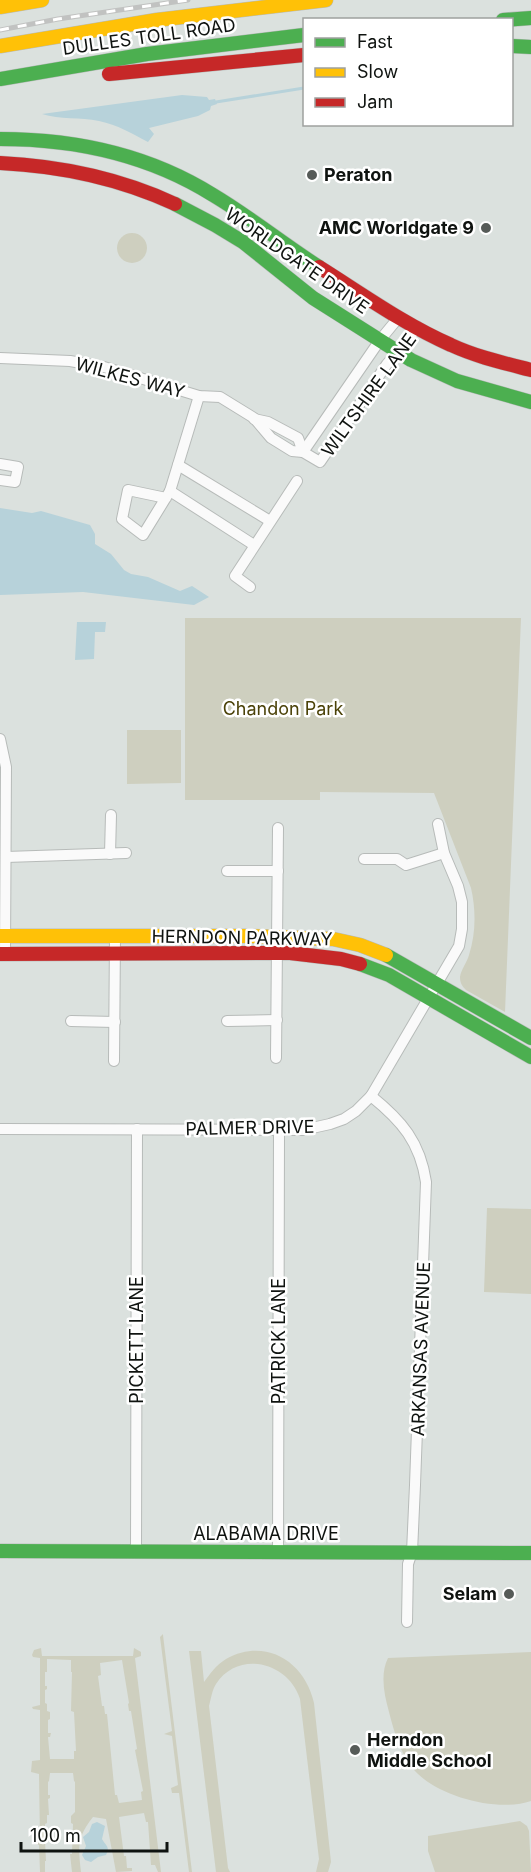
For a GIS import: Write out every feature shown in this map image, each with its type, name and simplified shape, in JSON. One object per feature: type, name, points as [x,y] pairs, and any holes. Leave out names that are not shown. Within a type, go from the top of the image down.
[{"type":"main road","points":[[0,7],[42,0]]},
{"type":"main road","points":[[0,46],[157,20],[327,0]]},
{"type":"main road","points":[[513,19],[531,18]]},
{"type":"main road","name":"DULLES TOLL ROAD","points":[[3,78],[147,54],[303,35]]},
{"type":"main road","points":[[513,46],[531,46]]},
{"type":"main road","points":[[3,78],[90,77],[189,65],[303,55]]},
{"type":"main road","name":"WORLDGATE DRIVE","points":[[0,139],[36,139],[99,149],[133,158],[167,172],[227,203],[308,261],[442,341],[474,355],[531,370]]},
{"type":"main road","name":"WORLDGATE DRIVE","points":[[0,163],[41,165],[85,172],[127,184],[173,202],[245,243],[306,292],[415,363],[492,393],[531,402]]},
{"type":"main road","name":"HERNDON PARKWAY","points":[[3,936],[278,936],[333,939],[360,945],[387,955],[531,1038]]},
{"type":"main road","name":"HERNDON PARKWAY","points":[[3,953],[278,954],[336,957],[377,970],[531,1057]]},
{"type":"main road","name":"ALABAMA DRIVE","points":[[0,1551],[531,1553]]},
{"type":"street","name":"WILTSHIRE LANE","points":[[303,452],[380,340],[399,317]]},
{"type":"street","name":"WILTSHIRE LANE","points":[[320,462],[387,364],[418,327]]},
{"type":"street","name":"WILKES WAY","points":[[0,358],[70,361],[104,368],[199,396],[220,397],[254,418],[271,438],[292,451],[303,452],[320,462]]},
{"type":"street","points":[[199,396],[168,494],[143,535],[122,519],[128,490],[168,494],[254,545]]},
{"type":"street","points":[[0,464],[18,467],[15,482],[0,480]]},
{"type":"street","points":[[178,465],[270,521]]},
{"type":"street","points":[[250,587],[234,576],[297,481]]},
{"type":"street","points":[[0,739],[6,767],[3,953]]},
{"type":"street","points":[[110,854],[111,815]]},
{"type":"street","name":"PALMER DRIVE","points":[[0,1129],[303,1130],[330,1124],[356,1111],[371,1096],[459,946],[463,917],[458,886],[444,853],[438,824]]},
{"type":"street","points":[[276,1058],[278,828]]},
{"type":"street","points":[[6,857],[126,853]]},
{"type":"street","points":[[364,859],[397,859],[406,865],[444,853]]},
{"type":"street","points":[[227,871],[278,871]]},
{"type":"street","points":[[114,1061],[115,936]]},
{"type":"street","points":[[227,1021],[277,1020]]},
{"type":"street","points":[[71,1021],[114,1022]]},
{"type":"street","name":"ARKANSAS AVENUE","points":[[371,1096],[392,1112],[412,1137],[421,1159],[426,1182],[412,1552],[408,1564],[407,1622]]},
{"type":"street","name":"PICKETT LANE","points":[[136,1551],[137,1130]]},
{"type":"street","name":"PATRICK LANE","points":[[278,1552],[279,1130]]},
{"type":"green space","points":[[132,233],[143,237],[147,248],[143,259],[132,263],[121,259],[117,248],[121,237]]},
{"type":"green space","name":"Chandon Park","points":[[185,618],[521,618],[505,1012],[466,990],[461,983],[460,977],[473,938],[475,921],[473,896],[434,793],[320,792],[320,800],[185,800]]},
{"type":"green space","points":[[127,730],[181,730],[181,783],[127,784]]},
{"type":"green space","points":[[487,1208],[531,1209],[531,1294],[484,1292]]},
{"type":"green space","points":[[163,1634],[192,1872],[189,1872],[179,1793],[172,1793],[171,1788],[178,1785],[172,1736],[164,1734],[172,1731],[160,1637]]},
{"type":"green space","points":[[41,1648],[42,1656],[133,1656],[134,1648],[141,1652],[141,1656],[135,1658],[161,1872],[158,1872],[155,1865],[151,1865],[148,1822],[146,1822],[144,1813],[119,1817],[124,1856],[126,1856],[127,1868],[132,1868],[132,1871],[116,1872],[106,1819],[93,1817],[81,1837],[79,1856],[81,1872],[72,1872],[70,1854],[72,1854],[73,1824],[71,1816],[75,1812],[73,1773],[50,1773],[49,1815],[47,1815],[45,1824],[47,1840],[45,1841],[45,1872],[40,1872],[39,1845],[33,1843],[40,1840],[39,1774],[31,1772],[32,1761],[40,1760],[40,1710],[32,1707],[40,1705],[40,1658],[33,1657],[34,1650]],"holes":[[[47,1659],[71,1660],[71,1711],[74,1712],[76,1751],[74,1751],[74,1759],[50,1759],[48,1737],[51,1733],[48,1733],[50,1712],[47,1711],[45,1703]],[[122,1660],[143,1791],[141,1792],[142,1800],[119,1803],[115,1795],[107,1714],[102,1706],[98,1676],[101,1675],[100,1663]]]},
{"type":"green space","points":[[189,1651],[201,1651],[204,1682],[226,1659],[255,1651],[269,1652],[282,1657],[302,1676],[314,1703],[331,1862],[328,1872],[316,1872],[319,1859],[300,1699],[294,1687],[275,1669],[250,1664],[226,1673],[216,1684],[209,1706],[230,1872],[216,1872]]},
{"type":"green space","points":[[531,1652],[531,1801],[503,1805],[472,1801],[442,1790],[418,1774],[407,1761],[399,1745],[387,1705],[383,1677],[388,1658]]},
{"type":"green space","points":[[520,1821],[527,1826],[529,1831],[531,1872],[435,1872],[428,1851],[428,1836]]},
{"type":"water","points":[[182,95],[215,99],[217,104],[198,116],[149,128],[154,134],[148,142],[106,123],[42,114]]},
{"type":"water","points":[[0,508],[32,513],[41,511],[90,525],[95,534],[95,544],[111,554],[124,570],[131,574],[148,577],[180,591],[192,586],[209,597],[194,605],[83,592],[0,595]]},
{"type":"water","points":[[77,622],[106,622],[105,632],[95,632],[94,659],[75,660]]},
{"type":"water","points":[[97,1822],[105,1826],[102,1839],[108,1850],[106,1855],[91,1862],[85,1860],[82,1855],[86,1846],[83,1837],[89,1832],[92,1824]]},
{"type":"waterway","points":[[216,102],[303,88]]},
{"type":"railway","points":[[0,30],[188,0]]},
{"type":"traffic: fast","points":[[513,19],[531,18]]},
{"type":"traffic: fast","points":[[0,79],[147,54],[303,35]]},
{"type":"traffic: fast","points":[[513,46],[531,47]]},
{"type":"traffic: fast","points":[[0,139],[83,146],[111,152],[163,169],[227,203],[319,267]]},
{"type":"traffic: fast","points":[[175,204],[243,242],[313,298],[411,360],[457,381],[531,402]]},
{"type":"traffic: fast","points":[[386,955],[531,1038]]},
{"type":"traffic: fast","points":[[360,964],[389,975],[531,1057]]},
{"type":"traffic: fast","points":[[0,1551],[531,1553]]},
{"type":"traffic: slow","points":[[0,7],[42,0]]},
{"type":"traffic: slow","points":[[0,46],[157,20],[326,0]]},
{"type":"traffic: slow","points":[[0,936],[248,936],[333,939],[360,945],[386,955]]},
{"type":"traffic: jam","points":[[109,74],[303,55]]},
{"type":"traffic: jam","points":[[0,163],[46,167],[90,175],[133,187],[175,204]]},
{"type":"traffic: jam","points":[[319,267],[384,309],[434,337],[471,353],[531,370]]},
{"type":"traffic: jam","points":[[0,954],[290,953],[341,959],[360,964]]},
{"type":"place","name":"Peraton","points":[[312,175]]},
{"type":"place","name":"AMC Worldgate 9","points":[[486,228]]},
{"type":"place","name":"Selam","points":[[509,1594]]},
{"type":"place","name":"Herndon Middle School","points":[[355,1750]]}]
